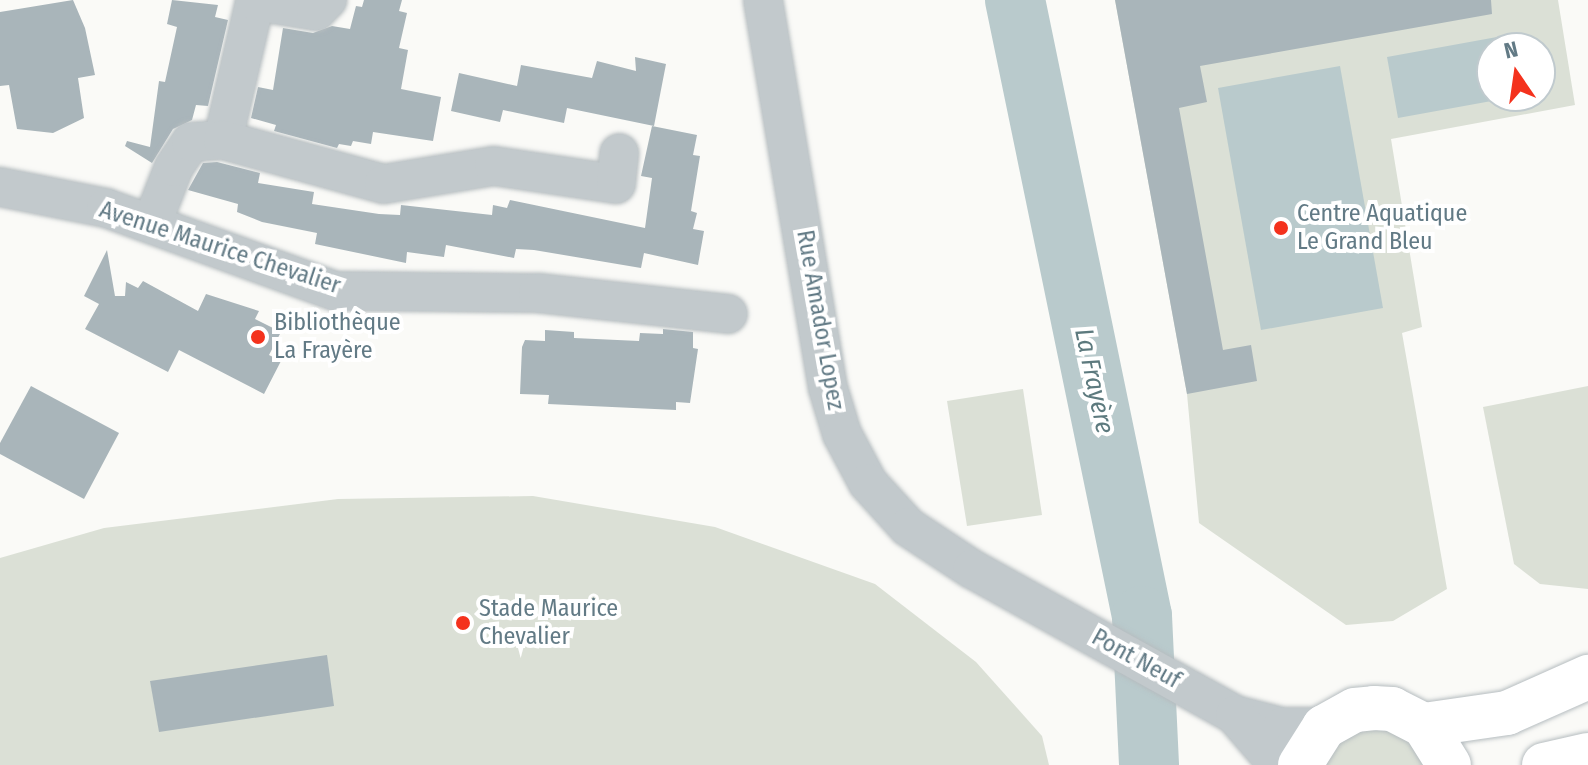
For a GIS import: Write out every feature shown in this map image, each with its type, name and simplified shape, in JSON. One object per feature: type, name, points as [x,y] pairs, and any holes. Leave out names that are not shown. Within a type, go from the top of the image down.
[{"type":"main road","points":[[1424,725],[1507,713],[1588,677]]},
{"type":"main road","points":[[1300,765],[1324,727],[1355,710],[1374,708],[1392,709],[1424,725],[1449,765]]},
{"type":"main road","points":[[1544,765],[1588,755]]},
{"type":"street","points":[[223,140],[255,1],[316,11],[327,0]]},
{"type":"street","name":"Rue Amador Lopez","points":[[763,0],[828,388],[842,434],[868,483],[908,527],[972,569],[1072,623]]},
{"type":"street","points":[[152,223],[174,167],[191,142],[223,140],[330,173],[384,184],[494,166],[616,184],[619,153]]},
{"type":"street","name":"Avenue Maurice Chevalier","points":[[0,187],[106,208],[335,291],[538,293],[728,314]]},
{"type":"street","name":"Pont Neuf","points":[[1072,623],[1235,715]]},
{"type":"street","points":[[1235,715],[1282,727],[1324,727]]},
{"type":"street","points":[[1235,715],[1278,765]]},
{"type":"shaded area","name":"Centre Aquatique Le Grand Bleu","points":[[1115,0],[1558,0],[1575,105],[1556,109],[1556,32],[1476,32],[1476,112],[1537,112],[1391,139],[1422,327],[1402,333],[1447,589],[1393,621],[1346,625],[1199,523],[1187,394]]},
{"type":"shaded area","points":[[1476,41],[1476,104],[1398,118],[1387,57]]},
{"type":"shaded area","points":[[1340,66],[1383,308],[1261,330],[1218,88]]},
{"type":"shaded area","points":[[1588,386],[1588,589],[1540,584],[1514,564],[1483,407]]},
{"type":"shaded area","points":[[1023,389],[1042,515],[967,526],[947,401]]},
{"type":"shaded area","name":"Stade Maurice Chevalier","points":[[533,496],[715,527],[875,584],[976,662],[1042,736],[1049,765],[0,765],[0,558],[104,528],[338,499]]},
{"type":"shaded area","points":[[1369,725],[1408,735],[1431,765],[1319,765],[1335,740]]},
{"type":"building","points":[[73,0],[85,28],[95,75],[78,78],[84,118],[53,133],[17,129],[9,85],[0,86],[0,12]]},
{"type":"building","points":[[172,0],[218,5],[215,17],[228,20],[208,106],[196,105],[192,120],[173,129],[152,163],[125,146],[127,141],[150,147],[159,81],[165,82],[177,27],[167,24]]},
{"type":"building","points":[[364,0],[402,0],[399,11],[407,13],[399,48],[408,50],[401,89],[441,97],[433,141],[373,132],[371,144],[353,141],[351,146],[339,144],[337,148],[274,131],[276,125],[251,118],[258,87],[273,90],[283,28],[313,33],[332,26],[350,29],[356,6],[362,7]]},
{"type":"building","points":[[1115,0],[1491,0],[1492,14],[1200,66],[1207,102],[1179,108],[1223,350],[1251,345],[1257,381],[1187,394]]},
{"type":"building","points":[[635,57],[666,64],[654,126],[567,108],[564,123],[503,110],[500,122],[451,111],[459,73],[517,86],[521,65],[592,78],[597,61],[636,71]]},
{"type":"building","points":[[652,126],[697,135],[693,155],[700,156],[691,211],[697,213],[693,229],[704,231],[698,265],[644,253],[641,268],[534,250],[516,249],[514,258],[446,245],[444,257],[407,252],[406,263],[315,244],[317,233],[262,222],[237,212],[238,204],[188,190],[203,163],[217,162],[260,173],[258,183],[314,192],[312,204],[379,214],[400,215],[401,205],[492,215],[493,205],[507,208],[510,200],[645,228],[652,178],[641,176]]},
{"type":"building","points":[[107,250],[115,296],[125,296],[126,282],[138,288],[143,281],[198,311],[206,294],[259,311],[255,319],[281,332],[269,355],[281,361],[264,394],[179,350],[168,372],[85,329],[99,304],[84,296]]},
{"type":"building","points":[[663,329],[693,332],[693,348],[698,349],[690,403],[676,402],[676,410],[548,404],[549,395],[520,394],[522,347],[525,340],[545,341],[545,330],[574,332],[574,338],[639,341],[640,333],[663,334]]},
{"type":"building","points":[[31,386],[119,433],[84,499],[0,454],[0,443]]},
{"type":"building","points":[[327,655],[334,706],[159,732],[150,681]]},
{"type":"waterway","name":"La Frayère","points":[[1015,0],[1142,616],[1149,765]]},
{"type":"place","name":"Centre Aquatique Le Grand Bleu","points":[[1281,228]]},
{"type":"place","name":"Bibliothèque La Frayère","points":[[258,337]]},
{"type":"place","name":"Stade Maurice Chevalier","points":[[463,623]]}]
